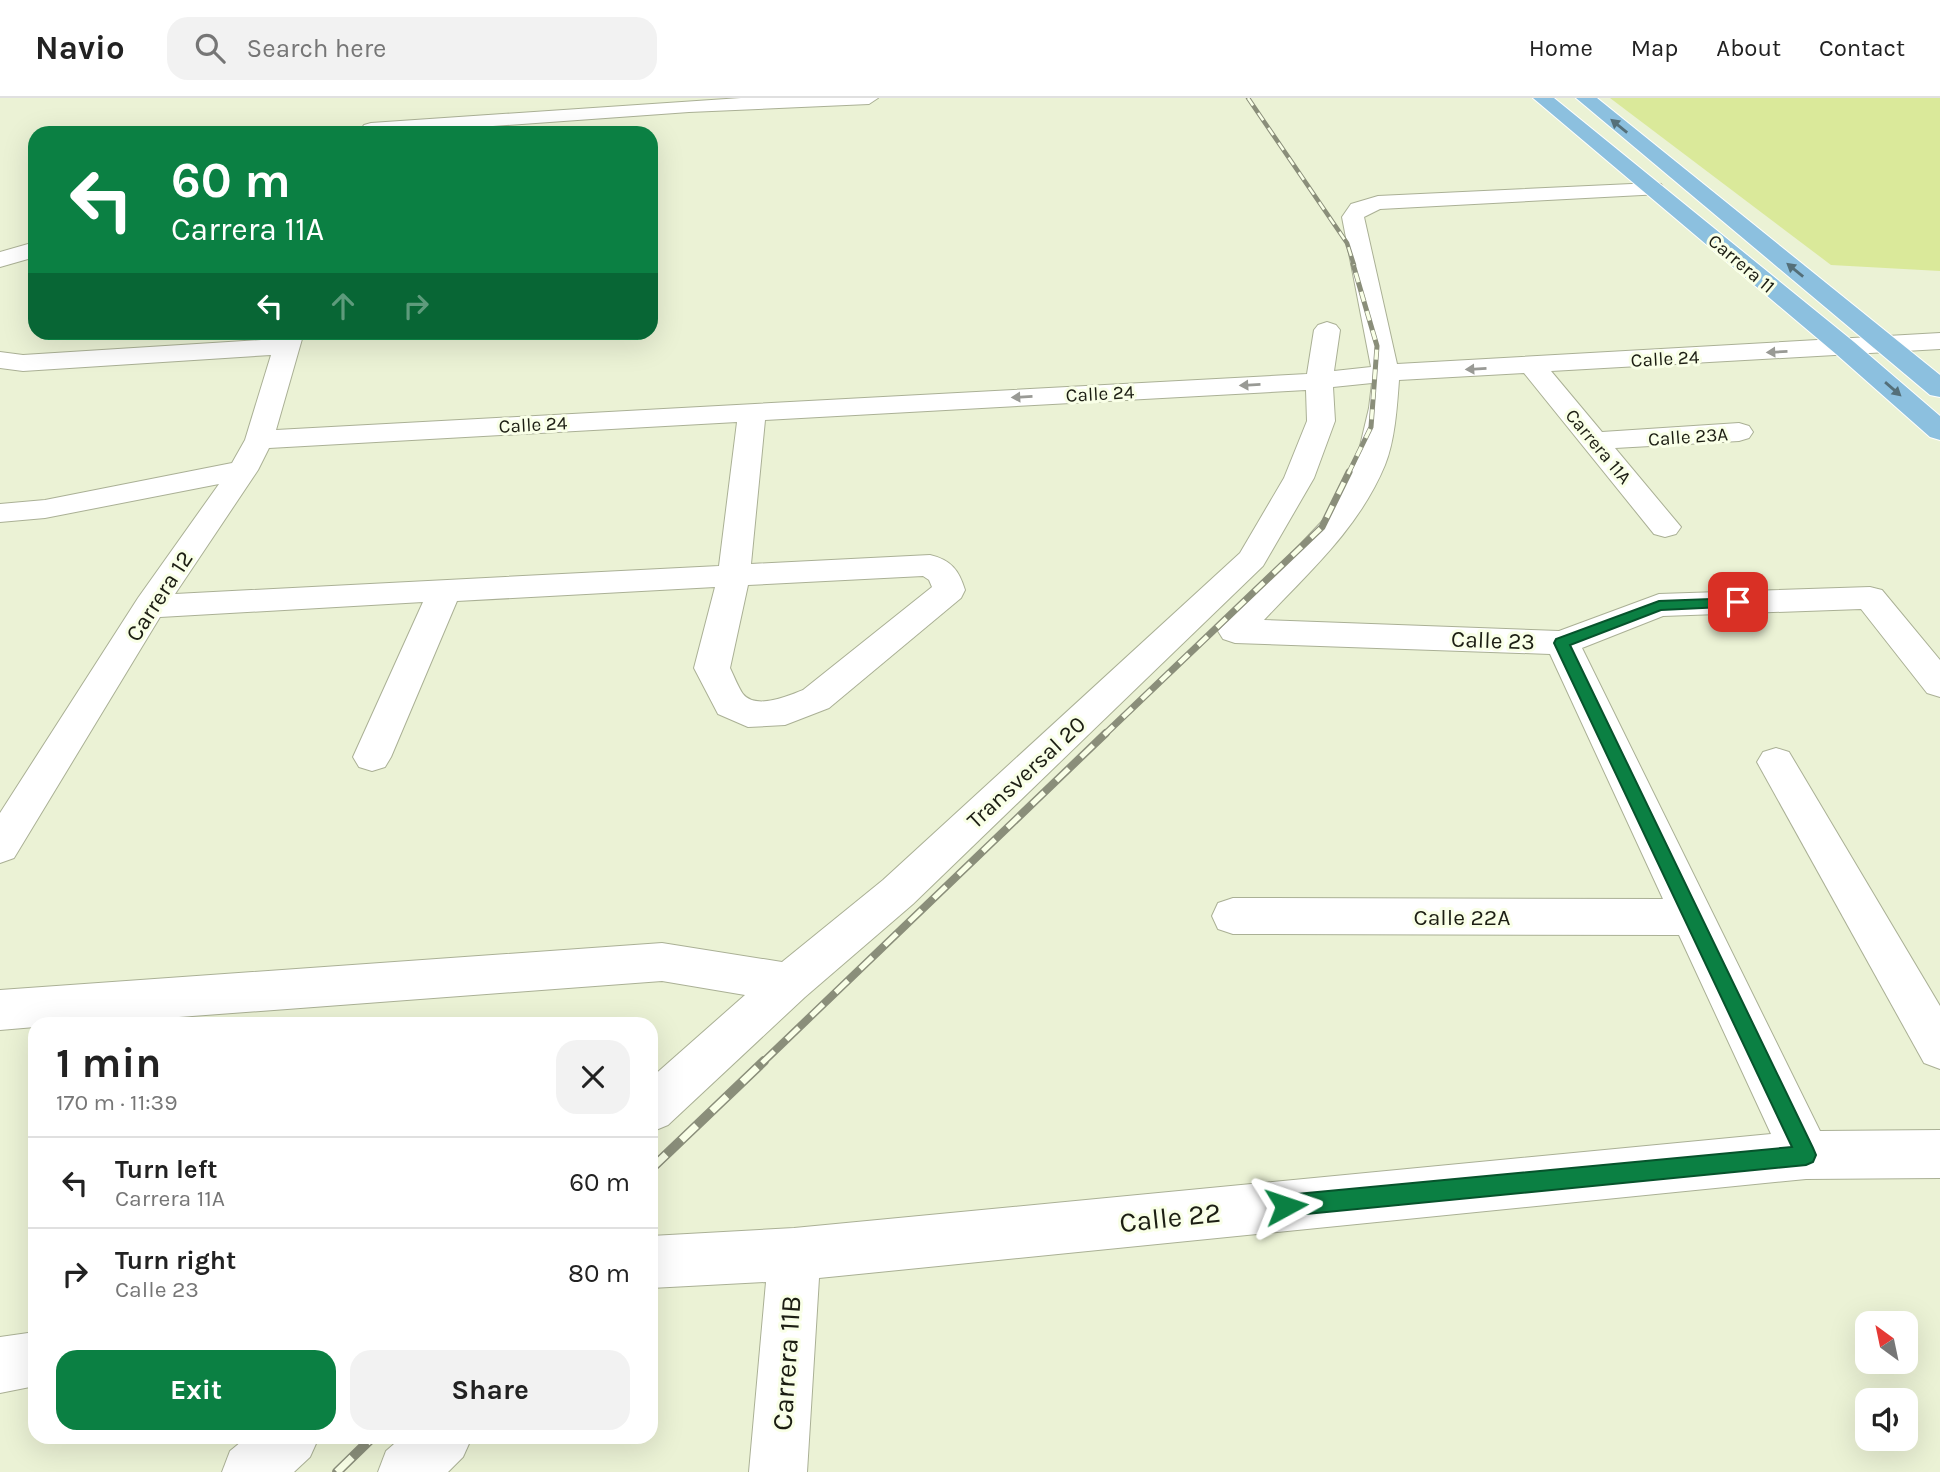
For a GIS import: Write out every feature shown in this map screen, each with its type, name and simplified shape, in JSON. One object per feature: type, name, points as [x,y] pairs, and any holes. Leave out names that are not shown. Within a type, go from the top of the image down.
[{"type":"main road","name":"Carrera 11","points":[[1542,98],[1845,348],[1940,431]]},
{"type":"main road","name":"Carrera 11","points":[[1585,98],[1940,389]]},
{"type":"street","points":[[434,126],[689,106],[869,98]]},
{"type":"street","points":[[373,126],[382,108]]},
{"type":"street","points":[[1386,373],[1353,217],[1359,209],[1378,203],[1653,189]]},
{"type":"street","points":[[1,260],[28,251]]},
{"type":"street","points":[[1319,381],[1326,330]]},
{"type":"street","points":[[0,360],[23,363],[277,340]]},
{"type":"street","name":"Carrera 12","points":[[6,830],[150,606],[243,470],[259,440],[288,340]]},
{"type":"street","name":"Calle 24","points":[[259,440],[1319,381],[1386,373],[1940,341]]},
{"type":"street","name":"Carrera 11A","points":[[1532,366],[1665,527]]},
{"type":"street","name":"Calle 23","points":[[1386,373],[1383,408],[1371,463],[1340,521],[1235,632],[1562,643],[1659,605],[1870,598],[1940,684]]},
{"type":"street","name":"Transversal 20","points":[[658,1103],[789,983],[898,892],[1252,559],[1299,478],[1321,421],[1319,381]]},
{"type":"street","points":[[150,606],[734,576],[930,565],[944,575],[949,590],[816,699],[785,712],[748,714],[731,705],[712,668],[734,576],[752,412]]},
{"type":"street","name":"Calle 23A","points":[[1595,442],[1739,432]]},
{"type":"street","points":[[0,513],[45,509],[243,470]]},
{"type":"street","points":[[372,757],[445,591]]},
{"type":"street","points":[[1562,643],[1690,917],[1806,1155]]},
{"type":"street","points":[[1776,762],[1940,1048]]},
{"type":"street","name":"Calle 22A","points":[[1233,916],[1690,917]]},
{"type":"street","points":[[0,1010],[662,962],[789,983]]},
{"type":"street","name":"Calle 22","points":[[658,1262],[794,1254],[1806,1155],[1940,1154]]},
{"type":"street","name":"Carrera 11B","points":[[778,1472],[794,1254]]},
{"type":"street","points":[[0,1365],[28,1360]]},
{"type":"street","points":[[251,1472],[282,1444]]},
{"type":"street","points":[[407,1472],[436,1444]]},
{"type":"green space","points":[[1610,98],[1940,98],[1940,271],[1831,265]]},
{"type":"railway","points":[[1248,98],[1347,243],[1354,265]]},
{"type":"railway","points":[[1348,474],[1371,427],[1377,346],[1353,264]]},
{"type":"railway","points":[[1104,735],[1322,527],[1349,472]]},
{"type":"railway","points":[[762,1063],[1106,733]]},
{"type":"railway","points":[[658,1162],[764,1061]]},
{"type":"railway","points":[[337,1472],[366,1444]]},
{"type":"route","points":[[1286,1206],[1806,1155],[1690,917],[1562,643],[1659,605],[1738,602]]}]
